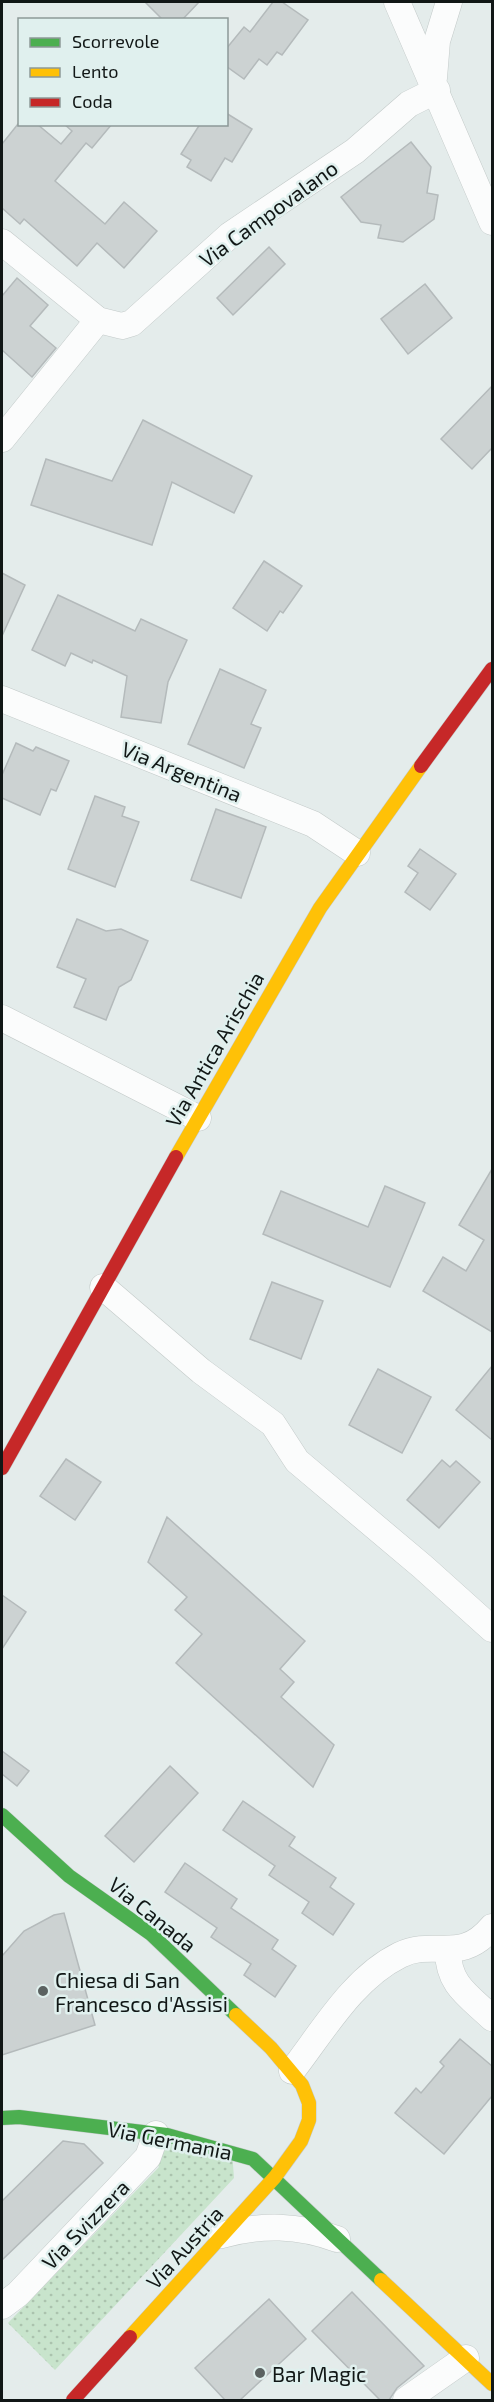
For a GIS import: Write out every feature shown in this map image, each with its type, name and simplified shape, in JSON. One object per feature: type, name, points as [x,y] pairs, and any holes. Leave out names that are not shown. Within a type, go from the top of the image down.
[{"type":"street","points":[[397,2],[436,87],[492,222]]},
{"type":"street","points":[[409,26],[411,17],[420,2]]},
{"type":"street","points":[[409,26],[425,28],[432,25],[449,2]]},
{"type":"street","points":[[436,87],[436,41],[449,2]]},
{"type":"street","name":"Via Campovalano","points":[[98,320],[122,326],[132,323],[230,235],[355,151],[409,104],[436,87]]},
{"type":"street","points":[[2,242],[98,320],[2,439]]},
{"type":"street","name":"Via Antica Arischia","points":[[2,1468],[290,957],[357,853],[492,669]]},
{"type":"street","name":"Via Argentina","points":[[2,699],[313,824],[357,853]]},
{"type":"street","points":[[2,1018],[198,1118]]},
{"type":"street","points":[[103,1287],[201,1371],[273,1424],[297,1461],[423,1567],[492,1629]]},
{"type":"street","name":"Via Canada","points":[[2,1815],[69,1876],[151,1934],[271,2048],[302,2085],[310,2111]]},
{"type":"street","points":[[292,2071],[355,1991],[378,1968],[415,1949],[448,1951],[471,1944],[492,1928]]},
{"type":"street","points":[[448,1951],[449,1972],[455,1982],[492,2018]]},
{"type":"street","name":"Via Austria","points":[[73,2400],[275,2177],[301,2141],[310,2111]]},
{"type":"street","name":"Via Germania","points":[[2,2118],[19,2117],[156,2134],[243,2154],[262,2165],[275,2177],[492,2384]]},
{"type":"street","name":"Via Svizzera","points":[[2,2306],[18,2294],[148,2157],[156,2134]]},
{"type":"street","name":"Via Germania","points":[[222,2235],[249,2228],[273,2226],[299,2228],[343,2241]]},
{"type":"street","points":[[406,2400],[425,2384],[448,2374],[465,2358]]},
{"type":"green space","points":[[172,2143],[232,2151],[234,2178],[55,2370],[8,2323],[159,2167],[155,2161]]},
{"type":"building","points":[[145,2],[199,2],[184,18],[161,18]]},
{"type":"building","points":[[273,2],[282,2],[308,20],[282,55],[277,52],[267,65],[259,59],[244,79],[228,67],[228,47],[244,27],[250,32]]},
{"type":"building","points":[[228,114],[252,129],[232,162],[225,158],[211,181],[187,167],[191,160],[181,154],[199,126],[228,126]]},
{"type":"building","points":[[18,124],[18,126],[39,126],[61,144],[72,131],[66,126],[110,126],[92,148],[86,143],[55,181],[105,224],[124,202],[157,231],[124,268],[97,243],[77,266],[24,219],[20,224],[2,208],[2,144]]},
{"type":"building","points":[[411,142],[431,167],[427,193],[438,195],[434,219],[403,242],[378,238],[381,225],[361,222],[341,197]]},
{"type":"building","points":[[269,247],[285,264],[233,315],[217,298]]},
{"type":"building","points":[[17,278],[48,305],[30,326],[56,348],[32,377],[2,350],[2,296]]},
{"type":"building","points":[[425,284],[452,318],[408,354],[381,319]]},
{"type":"building","points":[[492,386],[492,448],[472,469],[441,439]]},
{"type":"building","points":[[143,420],[252,476],[234,513],[172,482],[152,545],[31,505],[46,459],[112,481]]},
{"type":"building","points":[[264,561],[302,586],[283,613],[280,611],[267,631],[233,608]]},
{"type":"building","points":[[2,573],[25,585],[2,636]]},
{"type":"building","points":[[58,595],[135,631],[141,619],[187,640],[168,682],[161,723],[121,717],[127,676],[93,660],[92,663],[71,653],[65,666],[32,650]]},
{"type":"building","points":[[220,669],[266,690],[251,724],[261,728],[244,768],[188,744]]},
{"type":"building","points":[[16,743],[33,751],[36,747],[69,761],[56,791],[51,789],[40,815],[2,798],[2,775]]},
{"type":"building","points":[[95,796],[125,807],[122,816],[139,822],[115,887],[68,869]]},
{"type":"building","points":[[216,809],[266,827],[241,898],[191,880]]},
{"type":"building","points":[[420,849],[456,874],[430,910],[405,892],[418,873],[408,866]]},
{"type":"building","points":[[77,919],[106,931],[121,929],[148,941],[131,980],[119,987],[106,1020],[74,1007],[86,979],[57,967]]},
{"type":"building","points":[[492,1169],[492,1332],[423,1291],[443,1257],[466,1271],[484,1240],[459,1225]]},
{"type":"building","points":[[385,1186],[425,1203],[390,1287],[263,1234],[281,1191],[368,1227]]},
{"type":"building","points":[[272,1282],[323,1301],[301,1359],[250,1339]]},
{"type":"building","points":[[492,1366],[492,1440],[456,1410]]},
{"type":"building","points":[[378,1369],[431,1397],[402,1453],[349,1425]]},
{"type":"building","points":[[66,1459],[101,1482],[75,1520],[40,1496]]},
{"type":"building","points":[[442,1460],[450,1467],[456,1461],[480,1482],[439,1528],[407,1500]]},
{"type":"building","points":[[167,1517],[305,1641],[280,1669],[294,1682],[281,1697],[334,1745],[313,1787],[176,1663],[202,1634],[175,1610],[187,1597],[148,1562]]},
{"type":"building","points":[[2,1595],[26,1612],[2,1649]]},
{"type":"building","points":[[2,1751],[29,1771],[17,1786],[2,1774]]},
{"type":"building","points":[[170,1766],[198,1793],[134,1862],[105,1836]]},
{"type":"building","points":[[243,1801],[295,1837],[289,1846],[336,1878],[330,1887],[354,1904],[333,1935],[302,1913],[309,1902],[269,1875],[275,1866],[223,1830]]},
{"type":"building","points":[[185,1863],[237,1899],[231,1908],[278,1940],[272,1949],[296,1966],[275,1997],[244,1975],[251,1964],[211,1937],[217,1928],[165,1892]]},
{"type":"building","name":"Chiesa di San Francesco d'Assisi","points":[[64,1913],[95,2025],[2,2055],[2,1956],[24,1931],[54,1915]]},
{"type":"building","points":[[460,2039],[492,2066],[492,2096],[444,2154],[395,2113],[416,2088],[421,2093],[444,2066],[440,2062]]},
{"type":"building","points":[[63,2141],[84,2144],[103,2163],[2,2260],[2,2201]]},
{"type":"building","points":[[352,2292],[424,2366],[397,2388],[389,2400],[380,2400],[312,2331]]},
{"type":"building","points":[[269,2299],[306,2339],[240,2400],[225,2400],[195,2368]]},
{"type":"traffic: fast","points":[[2,1815],[69,1876],[151,1934],[236,2015]]},
{"type":"traffic: fast","points":[[2,2118],[19,2117],[167,2135],[253,2159],[381,2280]]},
{"type":"traffic: slow","points":[[176,1157],[320,908],[421,766]]},
{"type":"traffic: slow","points":[[130,2337],[275,2177],[301,2141],[309,2120],[309,2103],[302,2085],[271,2048],[236,2015]]},
{"type":"traffic: slow","points":[[381,2280],[492,2384]]},
{"type":"traffic: jam","points":[[421,766],[492,669]]},
{"type":"traffic: jam","points":[[2,1468],[176,1157]]},
{"type":"traffic: jam","points":[[73,2400],[130,2337]]},
{"type":"place","name":"Chiesa di San Francesco d'Assisi","points":[[43,1991]]},
{"type":"place","name":"Bar Magic","points":[[260,2373]]}]
